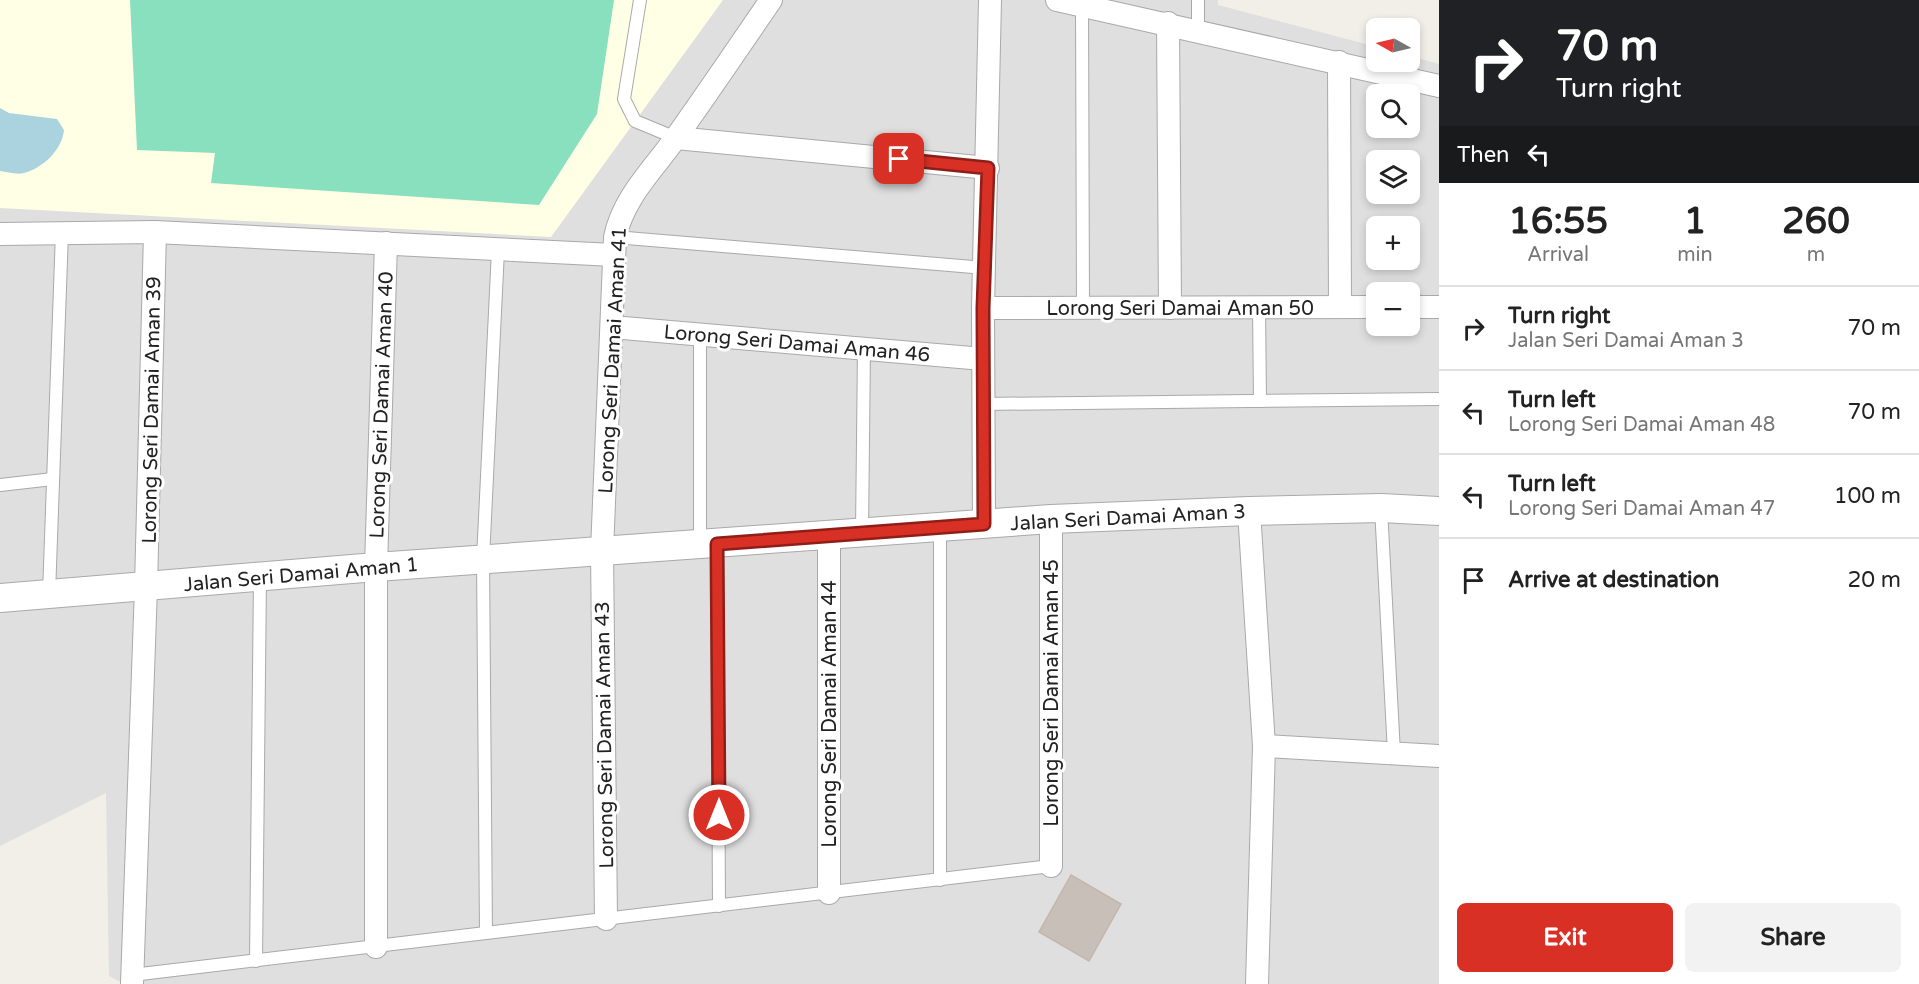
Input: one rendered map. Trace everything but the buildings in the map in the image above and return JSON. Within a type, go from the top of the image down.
[{"type":"street","name":"Lorong Seri Damai Aman 41","points":[[602,551],[615,246],[620,217],[628,201],[676,138],[771,0]]},
{"type":"street","points":[[984,524],[983,308],[988,168],[990,0]]},
{"type":"street","points":[[1058,0],[1439,86]]},
{"type":"street","points":[[1168,23],[1170,308]]},
{"type":"street","points":[[1339,62],[1340,307]]},
{"type":"street","points":[[676,138],[988,168]]},
{"type":"street","points":[[2,240],[62,232],[155,232],[498,250],[615,246]]},
{"type":"street","name":"Lorong Seri Damai Aman 39","points":[[132,980],[146,587],[155,232]]},
{"type":"street","name":"Lorong Seri Damai Aman 40","points":[[376,946],[376,567],[386,243]]},
{"type":"street","points":[[1420,307],[1439,306]]},
{"type":"street","name":"Lorong Seri Damai Aman 50","points":[[983,308],[1366,307]]},
{"type":"street","name":"Lorong Seri Damai Aman 46","points":[[612,327],[983,359]]},
{"type":"street","name":"Jalan Seri Damai Aman 3","points":[[602,551],[1051,519],[1382,508],[1439,511]]},
{"type":"street","points":[[1250,511],[1264,746],[1257,984]]},
{"type":"street","name":"Lorong Seri Damai Aman 45","points":[[1051,519],[1051,866]]},
{"type":"street","name":"Lorong Seri Damai Aman 44","points":[[829,536],[829,893]]},
{"type":"street","name":"Jalan Seri Damai Aman 1","points":[[0,598],[602,551]]},
{"type":"street","name":"Lorong Seri Damai Aman 43","points":[[602,551],[606,919]]},
{"type":"street","points":[[1264,746],[1439,756]]},
{"type":"lane","points":[[640,0],[624,99],[635,121],[676,138]]},
{"type":"lane","points":[[1198,0],[1198,30]]},
{"type":"lane","points":[[1082,5],[1083,308]]},
{"type":"lane","points":[[49,595],[62,232]]},
{"type":"lane","points":[[615,246],[985,268]]},
{"type":"lane","points":[[486,933],[483,559],[498,250]]},
{"type":"lane","points":[[1259,307],[1260,401]]},
{"type":"lane","points":[[700,334],[709,545],[719,906]]},
{"type":"lane","points":[[862,533],[864,348]]},
{"type":"lane","points":[[983,404],[1439,399]]},
{"type":"lane","points":[[0,484],[53,479]]},
{"type":"lane","points":[[1382,508],[1394,753]]},
{"type":"lane","points":[[940,527],[940,880]]},
{"type":"lane","points":[[256,961],[260,577]]},
{"type":"lane","points":[[132,980],[376,946],[1051,866]]},
{"type":"shaded area","points":[[0,0],[1218,0],[1218,5],[1366,44],[1366,72],[1420,72],[1420,59],[1439,64],[1439,984],[124,984],[109,976],[106,793],[0,846]]},
{"type":"shaded area","points":[[0,0],[723,0],[551,237],[0,208]]},
{"type":"green space","points":[[130,0],[614,0],[597,114],[539,205],[211,183],[215,153],[137,150]]},
{"type":"water","points":[[0,108],[9,113],[57,119],[64,130],[60,144],[55,151],[31,171],[15,174],[0,171]]},
{"type":"route","points":[[719,815],[717,544],[984,524],[983,308],[988,168],[899,159]]}]
